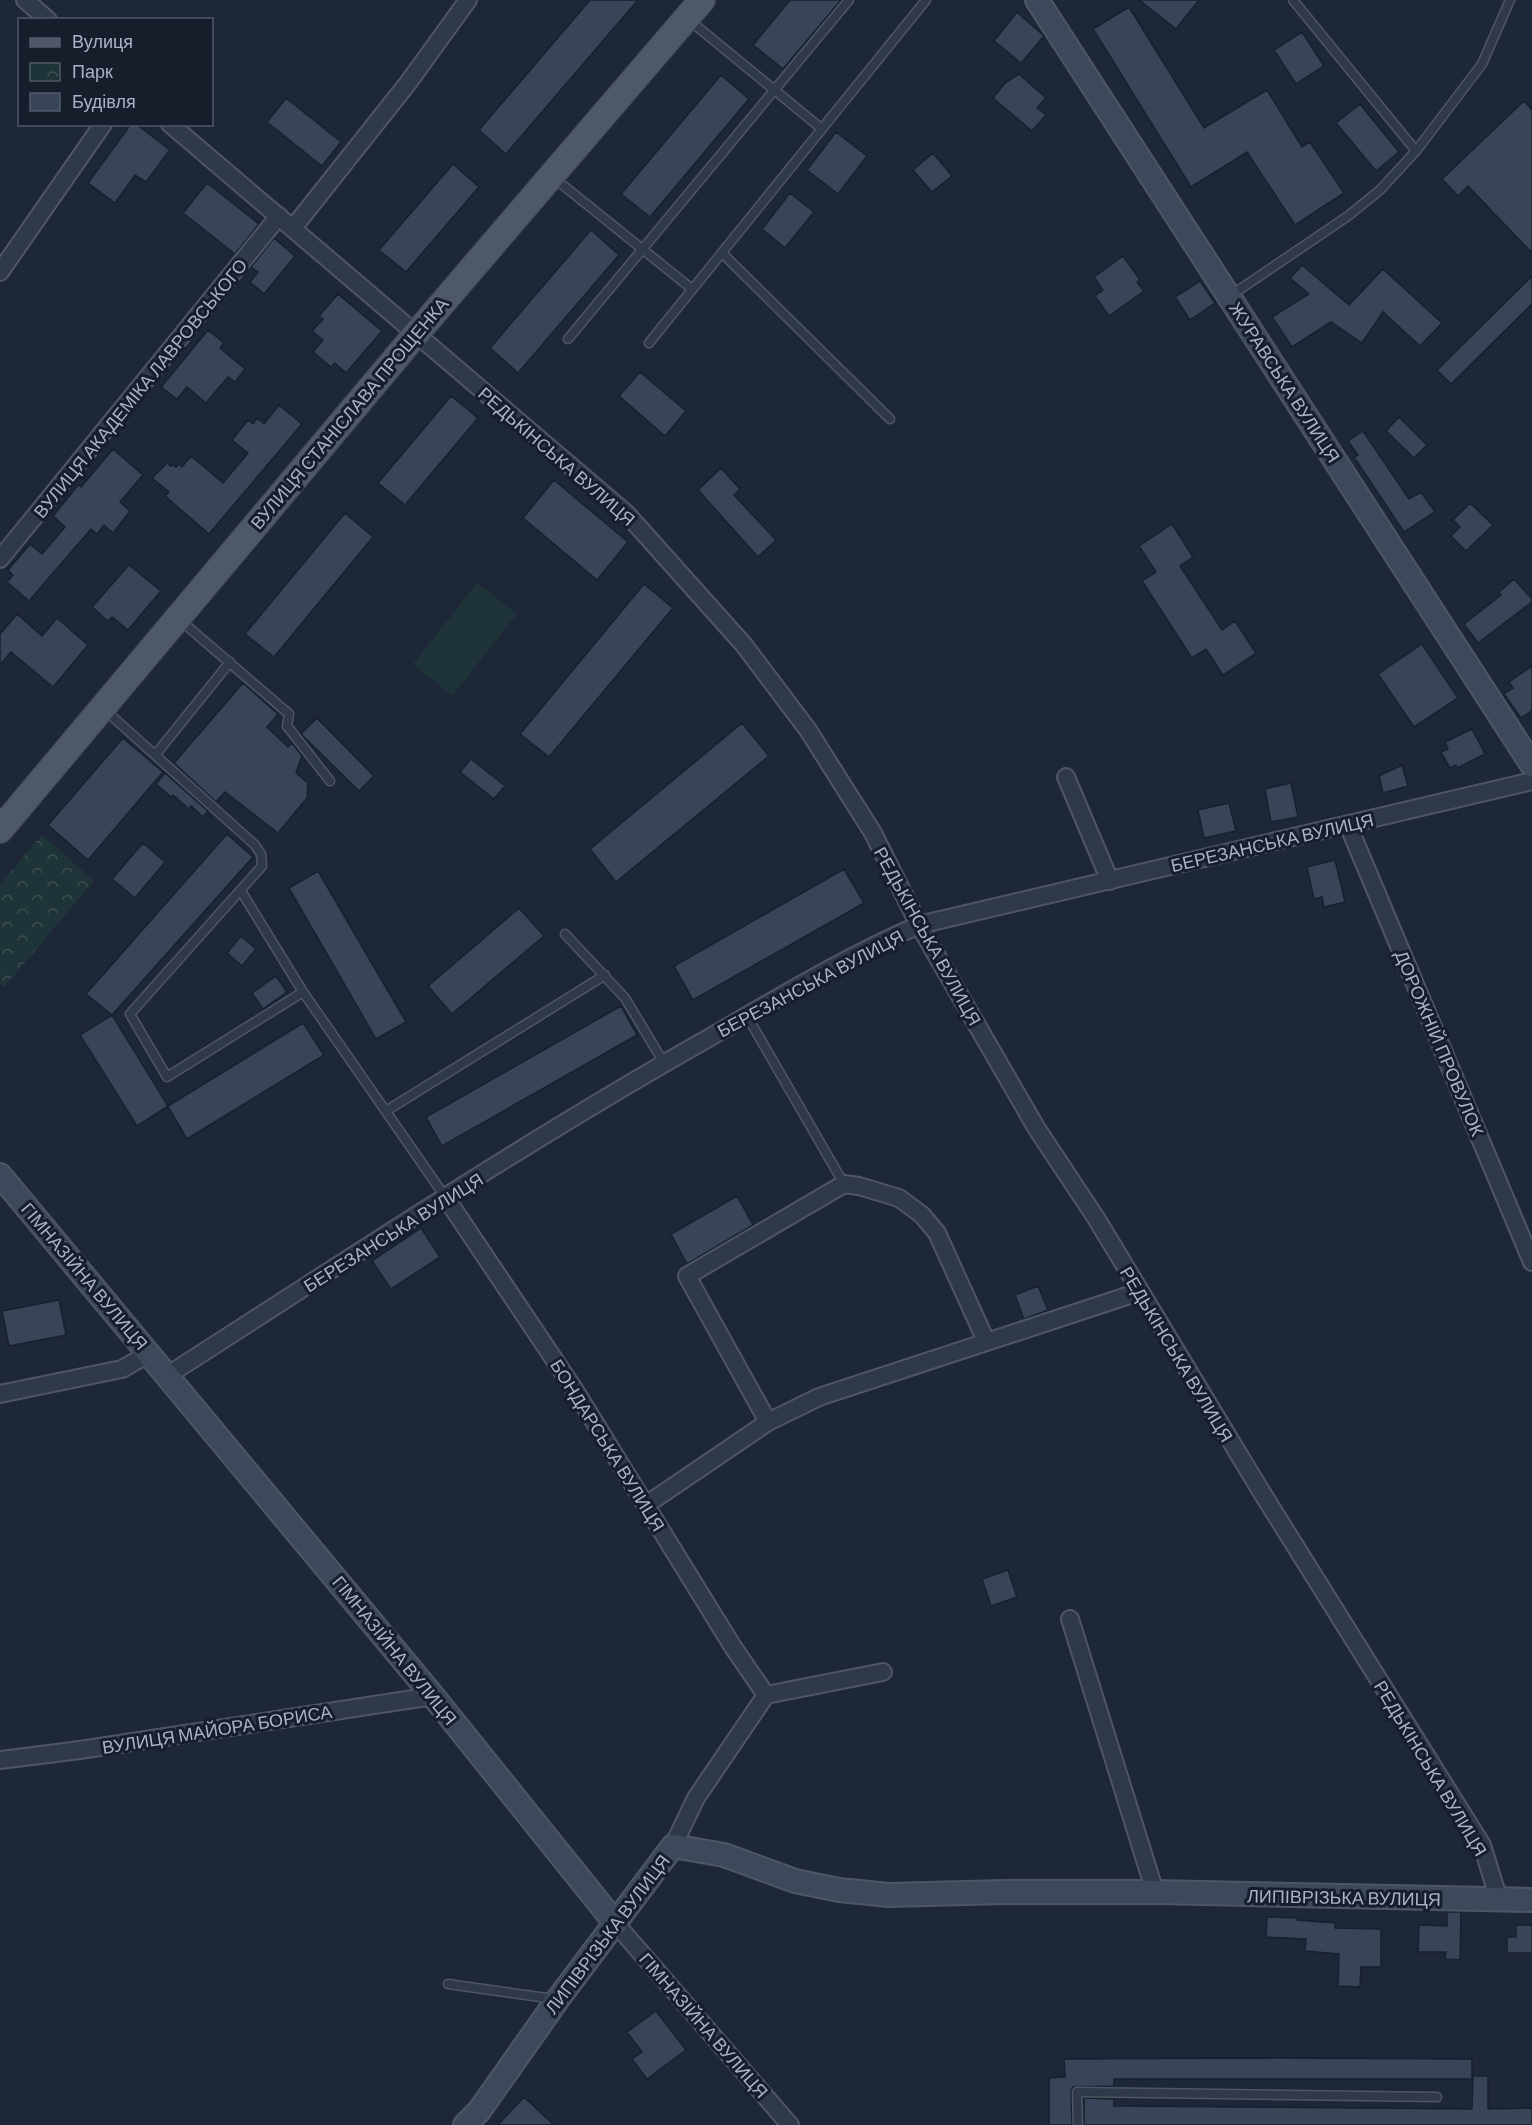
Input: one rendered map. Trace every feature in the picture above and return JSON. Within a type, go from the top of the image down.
[{"type":"main road","name":"ВУЛИЦЯ СТАНІСЛАВА ПРОЩЕНКА","points":[[0,830],[416,333],[694,9]]},
{"type":"street","points":[[25,0],[46,18]]},
{"type":"street","points":[[293,228],[408,83],[468,0]]},
{"type":"street","name":"ЖУРАВСЬКА ВУЛИЦЯ","points":[[1037,0],[1532,765]]},
{"type":"street","points":[[0,272],[102,126]]},
{"type":"street","name":"РЕДЬКІНСЬКА ВУЛИЦЯ","points":[[172,126],[626,513],[744,645],[808,730],[873,833],[919,925],[1037,1130],[1096,1218],[1263,1496],[1482,1845],[1499,1900]]},
{"type":"street","name":"ВУЛИЦЯ АКАДЕМІКА ЛАВРОВСЬКОГО","points":[[0,560],[279,216]]},
{"type":"street","points":[[1066,777],[1110,881]]},
{"type":"street","name":"БЕРЕЗАНСЬКА ВУЛИЦЯ","points":[[168,1375],[446,1198],[664,1063],[878,942],[919,925],[1532,781]]},
{"type":"street","name":"ДОРОЖНІЙ ПРОВУЛОК","points":[[1348,825],[1532,1262]]},
{"type":"street","name":"ГІМНАЗІЙНА ВУЛИЦЯ","points":[[0,1175],[433,1696],[616,1923],[790,2125]]},
{"type":"street","points":[[768,1422],[687,1276],[844,1184],[899,1198],[922,1215],[937,1233],[986,1341]]},
{"type":"street","name":"БОНДАРСЬКА ВУЛИЦЯ","points":[[446,1198],[574,1389],[733,1647],[766,1695]]},
{"type":"street","points":[[646,1505],[768,1422],[819,1397],[1139,1292]]},
{"type":"street","points":[[0,1394],[122,1369],[150,1353]]},
{"type":"street","points":[[1070,1619],[1155,1892]]},
{"type":"street","points":[[673,1846],[696,1798],[766,1695],[883,1672]]},
{"type":"street","name":"ВУЛИЦЯ МАЙОРА БОРИСА","points":[[0,1760],[80,1750],[433,1696]]},
{"type":"street","name":"ЛИПІВРІЗЬКА ВУЛИЦЯ","points":[[465,2125],[479,2111],[558,1999],[673,1846],[724,1855],[795,1881],[839,1890],[889,1895],[1155,1892],[1532,1900]]},
{"type":"lane","points":[[568,339],[849,0]]},
{"type":"lane","points":[[649,343],[926,0]]},
{"type":"lane","points":[[1293,0],[1416,151]]},
{"type":"lane","points":[[1230,296],[1348,216],[1380,190],[1416,151],[1482,64],[1510,0]]},
{"type":"lane","points":[[694,9],[774,90],[822,129]]},
{"type":"lane","points":[[551,176],[692,289]]},
{"type":"lane","points":[[722,253],[890,418]]},
{"type":"lane","points":[[178,618],[290,714],[287,726],[330,781]]},
{"type":"lane","points":[[156,754],[230,662]]},
{"type":"lane","points":[[103,708],[255,844],[261,854],[261,866],[241,891],[130,1014],[167,1077],[303,992]]},
{"type":"lane","points":[[241,891],[303,992],[446,1198]]},
{"type":"lane","points":[[565,934],[625,998],[664,1063]]},
{"type":"lane","points":[[386,1111],[605,975]]},
{"type":"lane","points":[[747,1016],[844,1184]]},
{"type":"lane","points":[[448,1984],[558,1999]]},
{"type":"lane","points":[[1078,2125],[1077,2092],[1437,2097]]},
{"type":"green space","points":[[477,583],[517,614],[452,696],[413,664]]},
{"type":"green space","points":[[42,835],[94,881],[4,987],[0,984],[0,884]]},
{"type":"building","points":[[590,0],[638,0],[506,154],[479,130]]},
{"type":"building","points":[[790,0],[841,0],[783,69],[753,45]]},
{"type":"building","points":[[1139,0],[1199,0],[1176,29]]},
{"type":"building","points":[[1129,7],[1204,128],[1267,90],[1302,147],[1310,142],[1344,193],[1295,225],[1247,152],[1191,187],[1093,29]]},
{"type":"building","points":[[1017,12],[1044,36],[1021,63],[994,41]]},
{"type":"building","points":[[1302,32],[1324,66],[1296,84],[1274,50]]},
{"type":"building","points":[[1019,74],[1046,98],[1037,108],[1046,115],[1032,131],[993,98],[1005,83]]},
{"type":"building","points":[[721,75],[749,99],[650,217],[621,194]]},
{"type":"building","points":[[286,98],[341,142],[322,166],[267,122]]},
{"type":"building","points":[[1524,101],[1532,110],[1532,253],[1468,186],[1458,196],[1442,179]]},
{"type":"building","points":[[1360,104],[1399,152],[1376,171],[1336,123]]},
{"type":"building","points":[[130,126],[139,126],[170,150],[146,182],[135,175],[115,203],[88,183]]},
{"type":"building","points":[[836,132],[867,156],[838,194],[807,170]]},
{"type":"building","points":[[933,153],[952,176],[932,192],[913,170]]},
{"type":"building","points":[[453,164],[479,187],[406,272],[379,250]]},
{"type":"building","points":[[207,183],[259,224],[235,254],[183,213]]},
{"type":"building","points":[[790,193],[814,212],[785,248],[762,229]]},
{"type":"building","points":[[591,230],[619,255],[518,373],[490,348]]},
{"type":"building","points":[[274,238],[295,256],[264,294],[250,282],[258,272],[251,267]]},
{"type":"building","points":[[1123,256],[1140,280],[1137,282],[1144,291],[1109,316],[1095,296],[1103,290],[1094,277]]},
{"type":"building","points":[[1302,265],[1349,305],[1383,269],[1442,323],[1420,346],[1383,312],[1362,343],[1331,322],[1292,347],[1272,317],[1309,294],[1290,278]]},
{"type":"building","points":[[1532,276],[1532,304],[1451,384],[1437,370]]},
{"type":"building","points":[[1200,281],[1215,303],[1190,320],[1175,297]]},
{"type":"building","points":[[338,294],[382,331],[346,373],[335,363],[331,367],[313,352],[323,340],[312,331],[323,319],[319,316]]},
{"type":"building","points":[[208,330],[224,343],[220,348],[245,369],[235,382],[228,377],[206,403],[187,387],[177,399],[161,387]]},
{"type":"building","points":[[640,372],[686,411],[665,436],[619,396]]},
{"type":"building","points":[[451,396],[478,418],[405,505],[378,483]]},
{"type":"building","points":[[279,405],[302,424],[209,534],[165,496],[169,492],[152,478],[167,463],[176,467],[179,464],[182,467],[191,456],[223,483],[248,453],[232,440],[248,420],[253,424],[257,418],[264,424]]},
{"type":"building","points":[[1399,417],[1427,445],[1414,458],[1386,431]]},
{"type":"building","points":[[1363,431],[1409,499],[1421,492],[1435,512],[1404,532],[1354,457],[1358,455],[1348,441]]},
{"type":"building","points":[[113,449],[143,475],[120,502],[130,511],[113,533],[104,525],[97,534],[91,529],[29,601],[7,582],[13,575],[8,570],[30,544],[42,554],[65,527],[53,516],[79,484],[81,487]]},
{"type":"building","points":[[721,468],[740,489],[734,495],[776,540],[758,557],[698,490]]},
{"type":"building","points":[[554,480],[628,542],[597,580],[523,518]]},
{"type":"building","points":[[1470,503],[1493,525],[1466,551],[1451,536],[1460,527],[1453,520]]},
{"type":"building","points":[[345,513],[373,537],[274,657],[245,634]]},
{"type":"building","points":[[1172,524],[1193,557],[1180,566],[1222,630],[1235,621],[1256,653],[1223,675],[1206,649],[1192,658],[1142,581],[1156,572],[1139,546]]},
{"type":"building","points":[[129,565],[161,591],[128,630],[112,617],[108,621],[92,607]]},
{"type":"building","points":[[1514,579],[1532,599],[1532,602],[1478,643],[1464,624],[1501,595],[1499,592]]},
{"type":"building","points":[[644,584],[673,608],[549,757],[520,734]]},
{"type":"building","points":[[17,614],[42,636],[57,618],[88,645],[53,687],[11,652],[0,665],[0,634]]},
{"type":"building","points":[[1422,644],[1458,698],[1414,727],[1378,674]]},
{"type":"building","points":[[1532,666],[1532,711],[1521,718],[1504,694],[1513,688],[1509,682]]},
{"type":"building","points":[[243,683],[278,714],[267,727],[288,747],[292,743],[302,756],[296,773],[308,783],[307,798],[278,833],[225,792],[216,802],[174,763]]},
{"type":"building","points":[[317,718],[374,776],[359,791],[301,734]]},
{"type":"building","points":[[742,723],[769,756],[616,882],[590,849]]},
{"type":"building","points":[[1472,729],[1485,754],[1457,768],[1456,765],[1450,768],[1441,752],[1448,749],[1445,742]]},
{"type":"building","points":[[123,738],[163,772],[88,860],[48,825]]},
{"type":"building","points":[[471,759],[505,786],[494,799],[460,772]]},
{"type":"building","points":[[1402,765],[1408,786],[1383,793],[1379,776]]},
{"type":"building","points":[[165,773],[208,811],[203,817],[191,806],[189,809],[156,784]]},
{"type":"building","points":[[1291,783],[1298,817],[1271,822],[1265,789]]},
{"type":"building","points":[[1229,803],[1236,831],[1204,838],[1198,810]]},
{"type":"building","points":[[227,834],[253,857],[112,1015],[86,994]]},
{"type":"building","points":[[143,843],[165,862],[135,898],[112,879]]},
{"type":"building","points":[[1335,860],[1345,902],[1324,907],[1322,897],[1314,899],[1307,867]]},
{"type":"building","points":[[844,869],[864,903],[693,1000],[674,966]]},
{"type":"building","points":[[318,871],[406,1022],[376,1039],[289,888]]},
{"type":"building","points":[[519,908],[544,936],[452,1014],[428,986]]},
{"type":"building","points":[[241,936],[256,949],[242,966],[227,953]]},
{"type":"building","points":[[276,976],[287,992],[263,1009],[252,993]]},
{"type":"building","points":[[621,1006],[637,1035],[442,1146],[426,1117]]},
{"type":"building","points":[[112,1015],[168,1106],[137,1126],[80,1035]]},
{"type":"building","points":[[303,1023],[324,1055],[187,1139],[168,1106]]},
{"type":"building","points":[[737,1196],[753,1225],[687,1264],[671,1234]]},
{"type":"building","points":[[421,1228],[440,1257],[391,1289],[372,1261]]},
{"type":"building","points":[[1038,1286],[1048,1310],[1024,1319],[1015,1295]]},
{"type":"building","points":[[59,1300],[66,1335],[9,1346],[2,1311]]},
{"type":"building","points":[[1008,1570],[1017,1597],[991,1606],[982,1579]]},
{"type":"building","points":[[1447,1912],[1461,1912],[1460,1960],[1445,1959],[1446,1952],[1418,1952],[1419,1925],[1447,1926]]},
{"type":"building","points":[[1267,1917],[1335,1923],[1335,1928],[1381,1929],[1381,1967],[1361,1967],[1360,1987],[1338,1986],[1339,1954],[1305,1951],[1306,1939],[1266,1937]]},
{"type":"building","points":[[1516,1925],[1532,1925],[1532,1953],[1507,1953],[1507,1937],[1516,1937]]},
{"type":"building","points":[[656,2011],[686,2050],[647,2079],[632,2059],[642,2052],[627,2032]]},
{"type":"building","points":[[1064,2059],[1472,2059],[1472,2079],[1114,2079],[1114,2086],[1073,2087],[1071,2092],[1072,2125],[1049,2125],[1049,2078],[1065,2077]]},
{"type":"building","points":[[1473,2076],[1488,2076],[1488,2109],[1532,2108],[1532,2125],[1084,2125],[1084,2098],[1114,2099],[1114,2106],[1472,2109]]},
{"type":"building","points":[[524,2097],[554,2125],[498,2125]]}]
